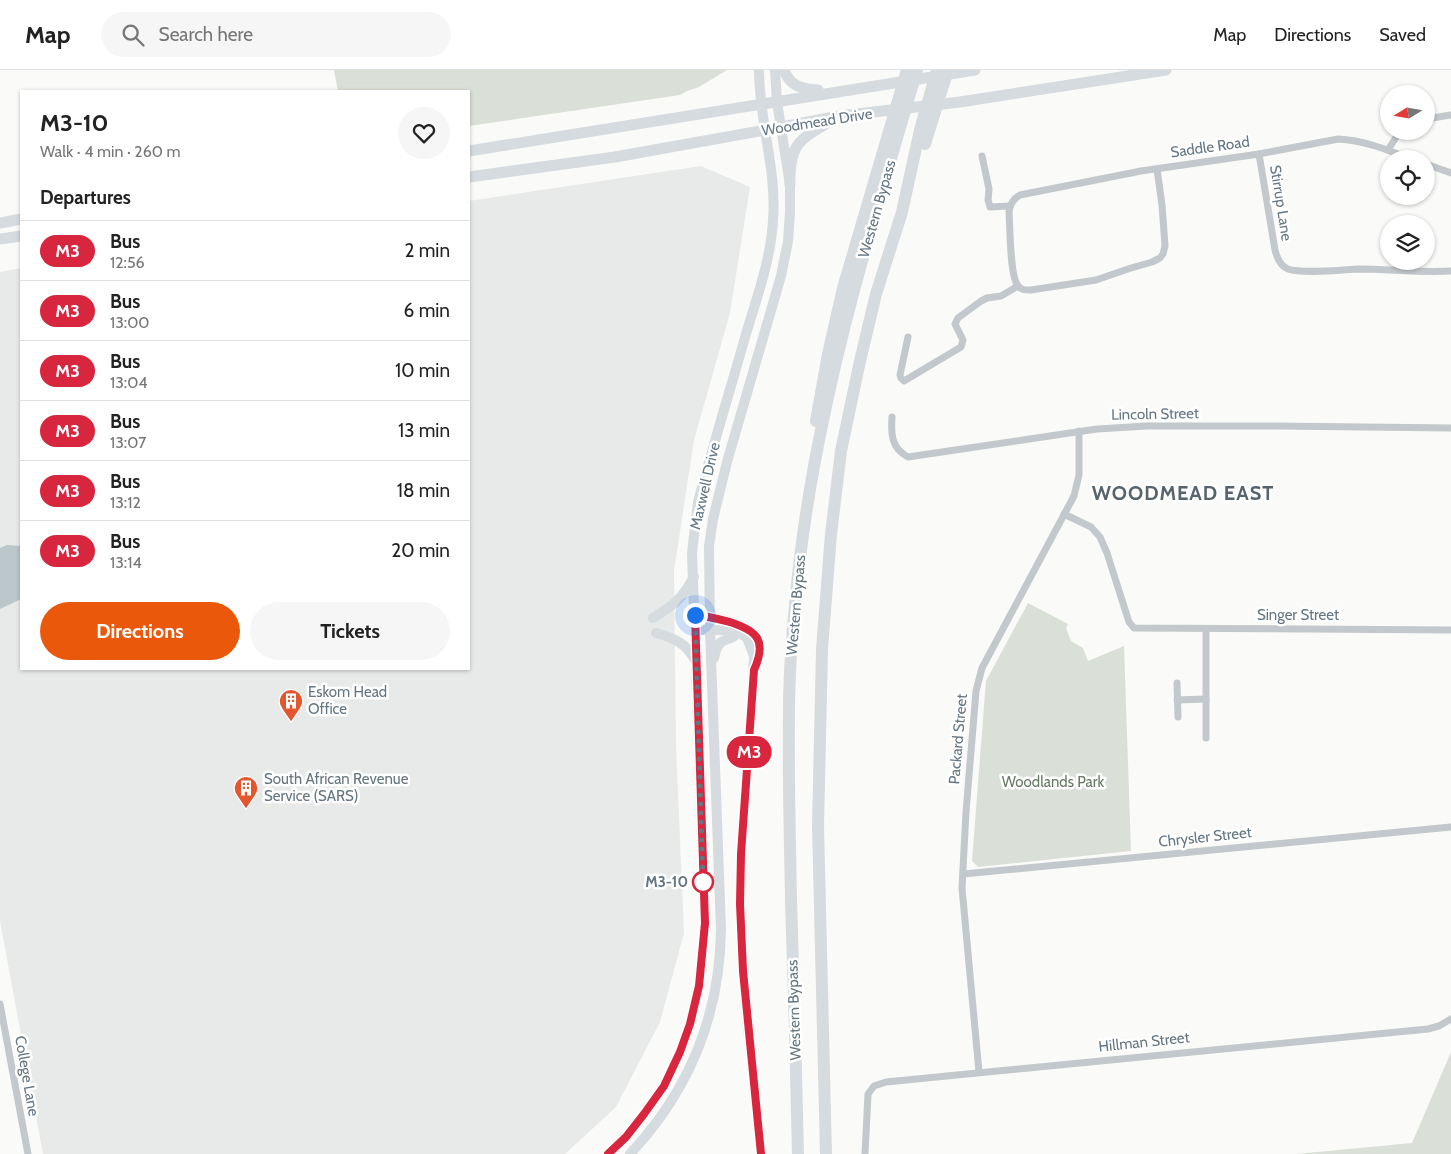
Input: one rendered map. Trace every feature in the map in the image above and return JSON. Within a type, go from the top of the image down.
[{"type":"highway","points":[[895,128],[907,70]]},
{"type":"highway","name":"Western Bypass","points":[[798,1154],[789,827],[788,710],[796,598],[808,498],[838,356],[895,128],[917,70]]},
{"type":"highway","name":"Western Bypass","points":[[826,1154],[818,826],[822,649],[829,553],[841,451],[860,361],[876,294],[925,132],[937,70]]},
{"type":"highway","points":[[925,132],[948,70]]},
{"type":"main road","name":"Maxwell Drive","points":[[608,1154],[626,1137],[664,1086],[680,1052],[690,1024],[699,986],[705,923],[693,539],[698,502],[764,274],[772,234],[774,209],[773,180],[764,130],[759,70]]},
{"type":"main road","name":"Maxwell Drive","points":[[630,1154],[653,1129],[676,1095],[698,1050],[714,997],[721,948],[708,553],[712,524],[727,462],[783,267],[790,222],[790,185],[777,102],[776,70]]},
{"type":"main road","points":[[784,70],[789,80],[798,87],[808,90],[838,91]]},
{"type":"main road","name":"Woodmead Drive","points":[[470,151],[975,70]]},
{"type":"main road","name":"Woodmead Drive","points":[[470,177],[615,157],[839,116],[960,102],[1166,70]]},
{"type":"main road","points":[[790,185],[789,166],[795,149],[809,134],[839,116]]},
{"type":"main road","points":[[0,223],[20,219]]},
{"type":"main road","points":[[0,239],[20,236]]},
{"type":"main road","points":[[653,618],[681,598],[694,578]]},
{"type":"main road","points":[[695,615],[740,625],[750,630],[755,635],[759,644],[760,654],[754,670]]},
{"type":"main road","points":[[695,630],[733,630],[739,632],[747,638],[754,656],[739,896],[744,982],[761,1154]]},
{"type":"main road","points":[[712,665],[718,645],[739,632]]},
{"type":"main road","points":[[656,633],[679,641],[691,653],[697,664]]},
{"type":"main road","points":[[702,845],[718,845]]},
{"type":"street","points":[[1435,118],[1451,115]]},
{"type":"street","name":"Saddle Road","points":[[1011,204],[1017,197],[1023,195],[1131,173],[1259,154],[1338,139],[1388,150]]},
{"type":"street","points":[[1388,150],[1394,140]]},
{"type":"street","name":"Stirrup Lane","points":[[1259,154],[1275,250],[1279,261],[1285,267],[1309,271],[1451,271]]},
{"type":"street","points":[[982,156],[989,188],[988,200],[990,207],[1011,204],[1009,212],[1013,274],[1018,286],[1028,290],[1096,280],[1160,258],[1165,246],[1157,169]]},
{"type":"street","points":[[1435,167],[1451,173]]},
{"type":"street","points":[[908,337],[900,375],[904,381],[961,347],[963,340],[955,324],[958,318],[981,301],[1000,296],[1018,286]]},
{"type":"street","name":"Lincoln Street","points":[[892,417],[892,441],[908,457],[1097,429],[1157,426],[1451,428]]},
{"type":"street","name":"Packard Street","points":[[979,1072],[962,888],[976,690],[982,668],[1072,502],[1079,475],[1079,431]]},
{"type":"street","name":"Singer Street","points":[[1064,514],[1097,532],[1103,543],[1129,622],[1134,628],[1451,630]]},
{"type":"street","points":[[1206,629],[1206,738]]},
{"type":"street","points":[[1176,683],[1178,717]]},
{"type":"street","points":[[1177,700],[1206,699]]},
{"type":"street","name":"Chrysler Street","points":[[963,874],[1451,827]]},
{"type":"street","name":"College Lane","points":[[0,1004],[28,1154]]},
{"type":"street","name":"Hillman Street","points":[[865,1154],[868,1094],[874,1086],[886,1082],[1428,1029],[1439,1026],[1451,1019]]},
{"type":"shaded area","points":[[701,166],[750,187],[730,313],[694,440],[674,571],[676,746],[684,933],[660,1022],[616,1107],[565,1154],[43,1154],[0,921],[0,272],[20,268],[20,670],[470,670],[470,201]]},
{"type":"shaded area","points":[[7,545],[20,546],[20,599],[0,609],[0,548]]},
{"type":"green space","points":[[334,70],[727,70],[699,87],[680,95],[470,126],[470,90],[338,90]]},
{"type":"green space","name":"Woodlands Park","points":[[1028,603],[1068,624],[1066,628],[1071,641],[1083,648],[1088,661],[1124,646],[1131,851],[978,867],[972,861],[986,681]]},
{"type":"green space","points":[[1451,1052],[1451,1154],[1296,1154],[1412,1143]]},
{"type":"bus line","name":"M3","points":[[608,1154],[626,1137],[664,1086],[680,1052],[690,1024],[699,986],[705,923],[695,615],[737,624],[748,629],[757,638],[760,649],[754,670],[739,890],[743,971],[761,1154]]},
{"type":"place","name":"Eskom Head Office","points":[[291,722]]},
{"type":"place","name":"South African Revenue Service (SARS)","points":[[246,809]]},
{"type":"place","name":"M3-10","points":[[703,882]]},
{"type":"district","name":"WOODMEAD EAST","points":[[1183,493]]},
{"type":"route","points":[[695,615],[703,882]]}]
